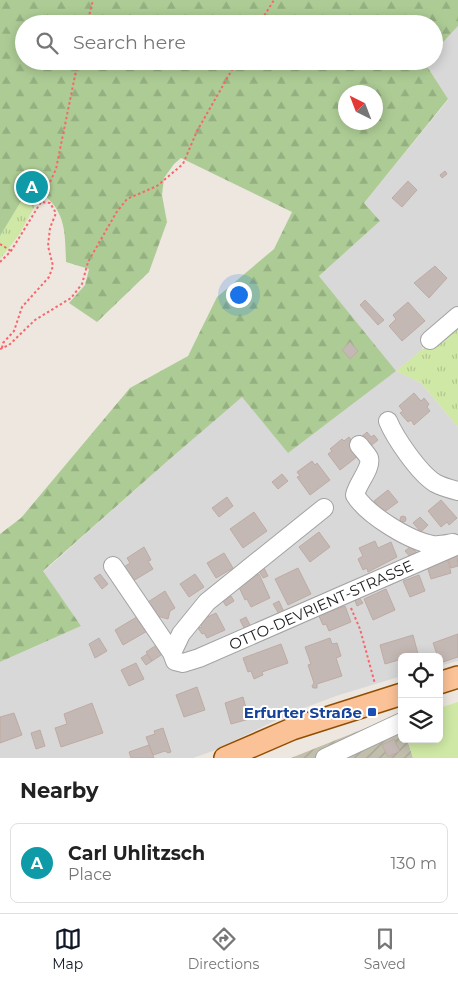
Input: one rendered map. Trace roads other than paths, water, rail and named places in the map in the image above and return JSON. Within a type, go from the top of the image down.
[{"type":"main road","points":[[443,682],[458,677]]},
{"type":"main road","points":[[225,758],[292,729],[398,695]]},
{"type":"street","points":[[430,340],[458,316]]},
{"type":"street","points":[[388,421],[394,436],[429,478],[444,487],[458,491]]},
{"type":"street","points":[[359,445],[369,457],[369,464],[357,487],[355,495],[359,502],[371,513],[407,536],[434,545],[458,544]]},
{"type":"street","points":[[178,658],[181,634],[207,602],[324,508]]},
{"type":"street","name":"OTTO-DEVRIENT-STRASSE","points":[[178,658],[199,658],[458,544]]},
{"type":"street","points":[[113,566],[178,658]]},
{"type":"street","points":[[325,758],[398,724]]},
{"type":"place","name":"Carl Uhlitzsch","points":[[32,187]]},
{"type":"place","name":"Erfurter Straẞe","points":[[372,712]]}]
